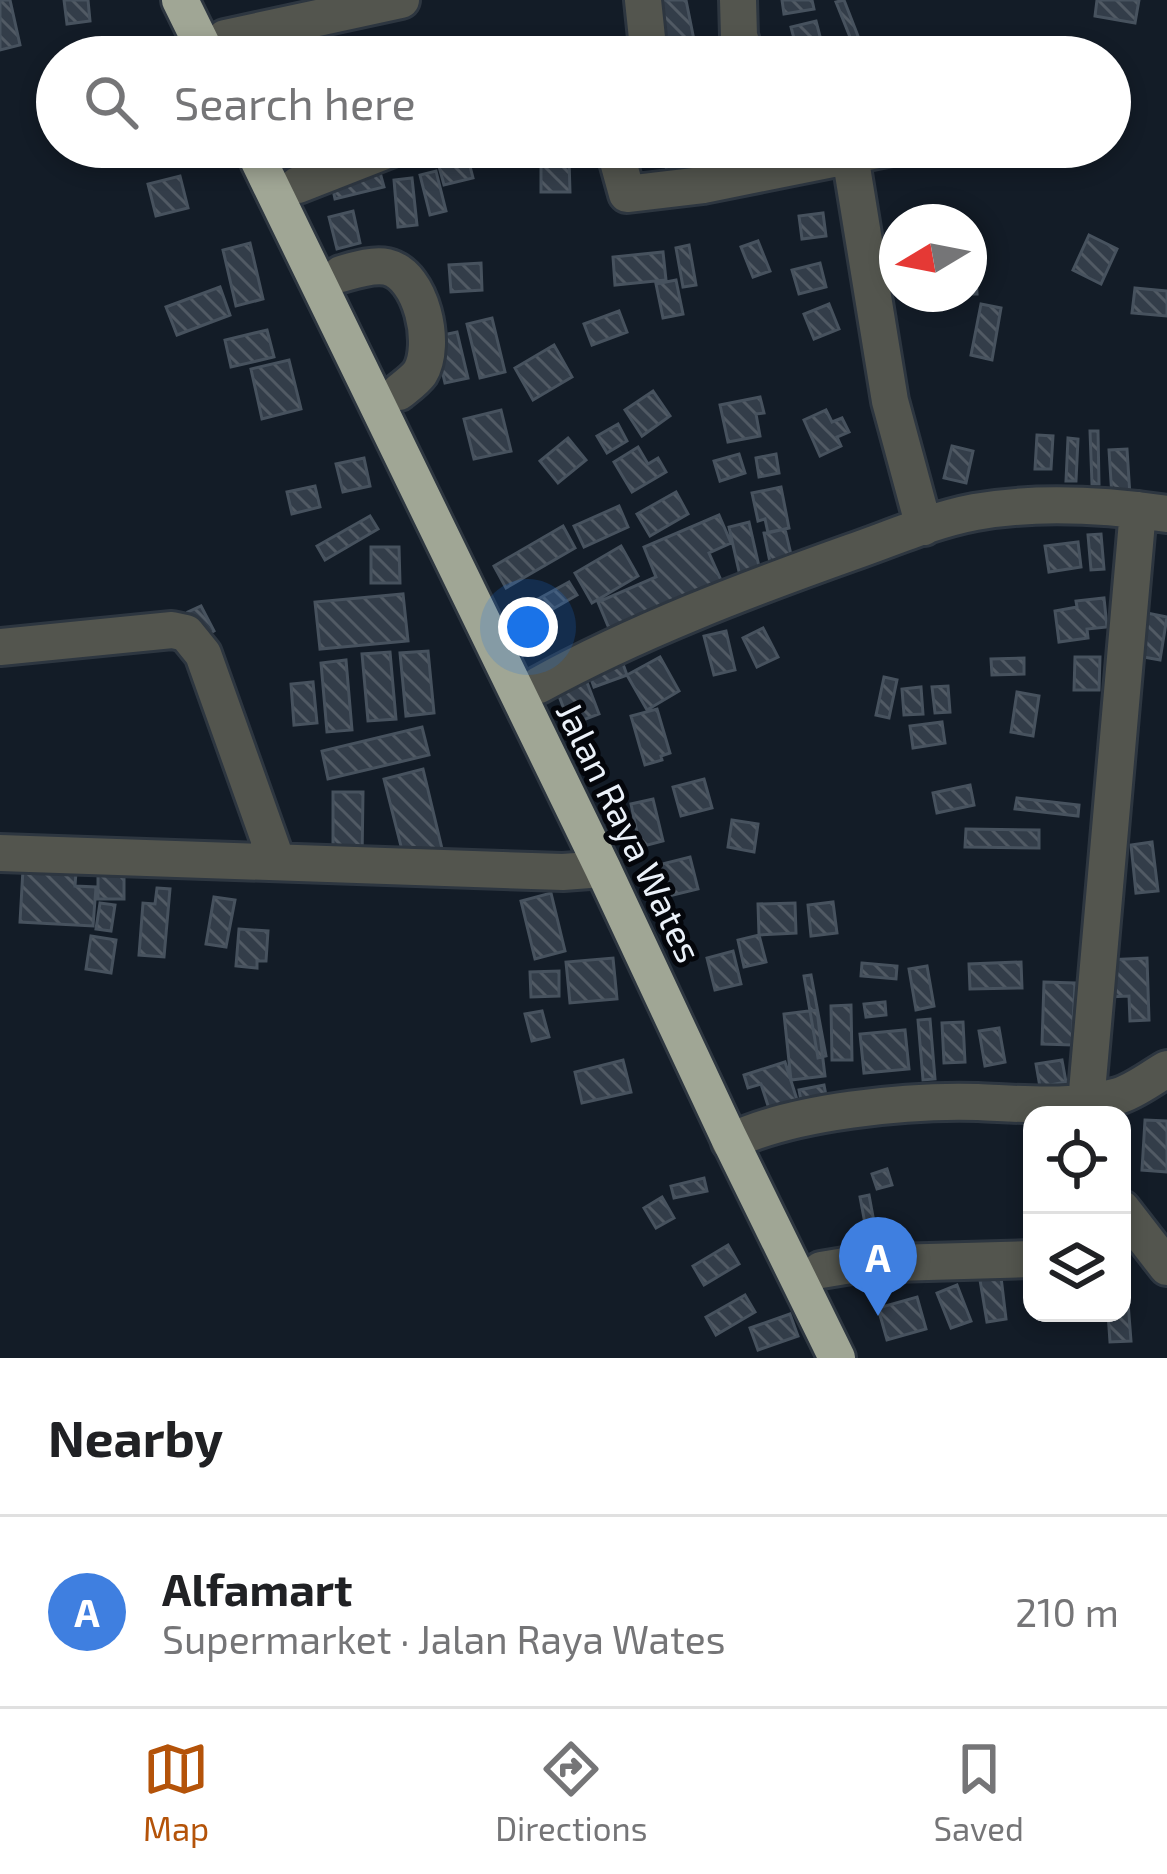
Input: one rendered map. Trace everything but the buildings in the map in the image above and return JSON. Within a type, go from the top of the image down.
[{"type":"highway","points":[[180,0],[210,36]]},
{"type":"highway","points":[[207,0],[218,36]]},
{"type":"highway","name":"Jalan Raya Wates","points":[[262,168],[603,868],[741,1136],[821,1270],[861,1358]]},
{"type":"highway","name":"Jalan Raya Wates","points":[[290,168],[539,685],[837,1358]]},
{"type":"street","points":[[274,36],[400,0]]},
{"type":"street","points":[[643,0],[647,36]]},
{"type":"street","points":[[738,0],[739,36]]},
{"type":"street","points":[[298,185],[341,168]]},
{"type":"street","points":[[620,168],[627,194],[703,185],[749,168]]},
{"type":"street","points":[[852,168],[890,401],[924,527]]},
{"type":"street","points":[[341,274],[384,266],[400,272],[414,289],[426,320],[427,353],[419,374],[399,392]]},
{"type":"street","points":[[539,685],[761,584],[924,527],[972,513],[1034,505],[1157,504],[1086,1103]]},
{"type":"street","points":[[0,647],[172,630],[185,633],[203,654],[277,862]]},
{"type":"street","points":[[0,853],[562,872],[603,868]]},
{"type":"street","points":[[1068,1106],[1124,1095],[1167,1070]]},
{"type":"street","points":[[741,1136],[838,1112],[907,1105],[972,1102],[1023,1108]]},
{"type":"street","points":[[1125,1214],[1154,1259]]},
{"type":"street","points":[[821,1270],[857,1264],[1023,1259]]},
{"type":"place","name":"Alfamart","points":[[878,1316]]}]
